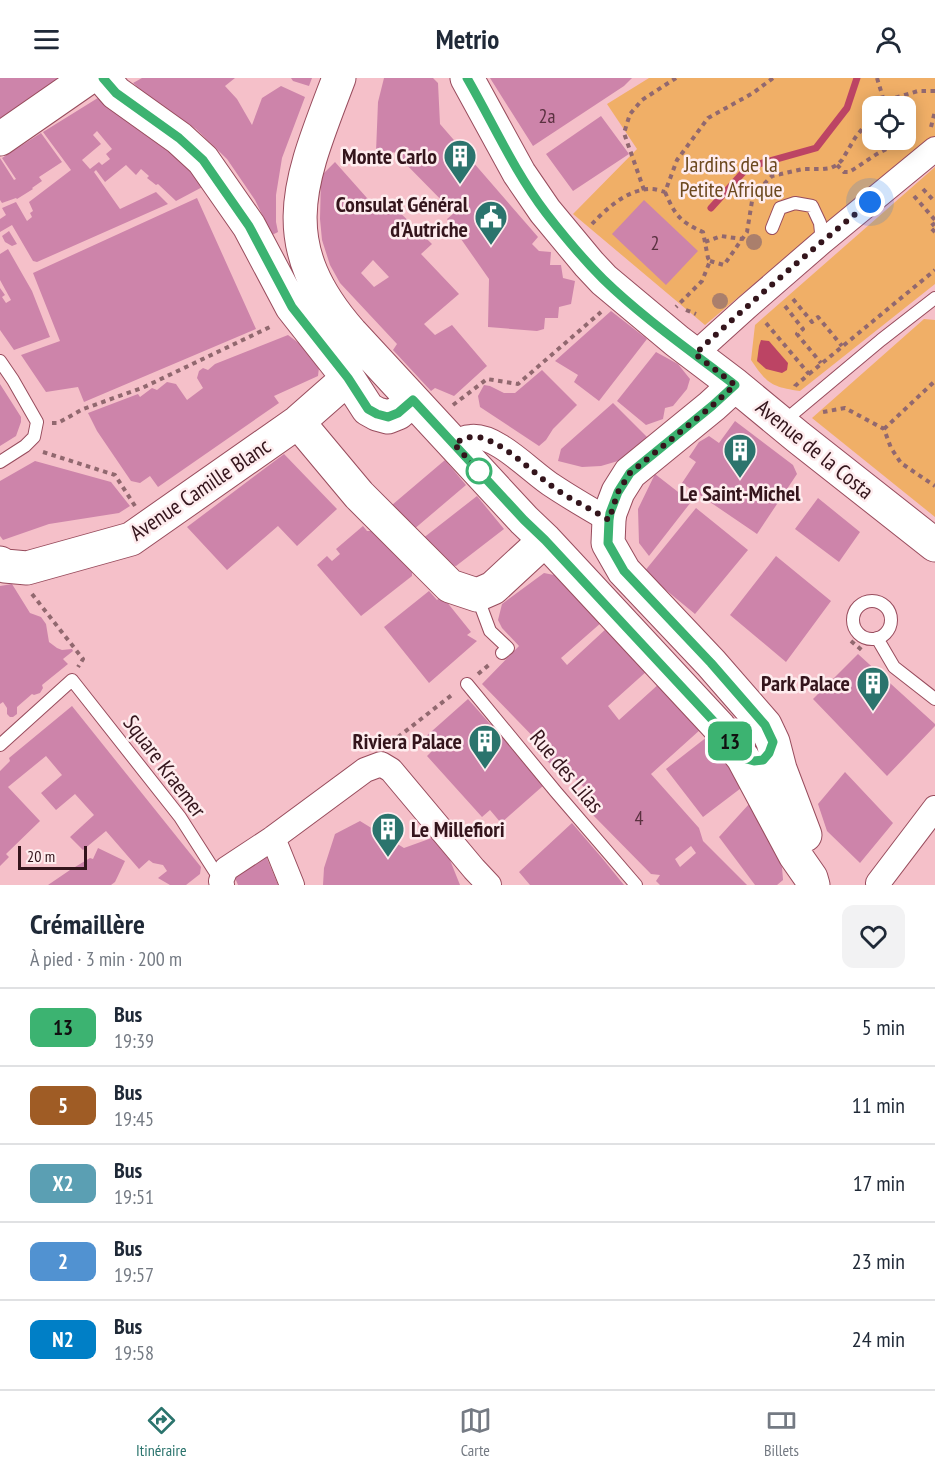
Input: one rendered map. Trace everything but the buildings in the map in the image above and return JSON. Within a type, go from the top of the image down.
[{"type":"main road","points":[[0,139],[88,78]]},
{"type":"main road","points":[[103,78],[116,93],[179,138],[203,160],[249,226],[292,307],[348,378],[368,409],[388,417],[398,413],[413,400]]},
{"type":"main road","points":[[339,78],[314,145],[301,191],[300,234],[312,276],[335,314],[524,520],[719,727],[743,758],[795,855],[812,881]]},
{"type":"main road","name":"Avenue de la Costa","points":[[467,78],[519,173],[545,212],[589,264],[621,295],[735,385],[787,408],[798,437],[935,545]]},
{"type":"main road","name":"Avenue Camille Blanc","points":[[14,565],[131,539],[298,422],[348,378]]},
{"type":"main road","points":[[735,385],[630,473],[618,492],[609,520],[608,543],[624,571],[711,663],[769,733],[780,769],[810,847],[812,881]]},
{"type":"main road","points":[[298,422],[359,495],[450,586],[477,595],[493,588],[545,540]]},
{"type":"main road","points":[[743,758],[754,761],[763,760],[769,753],[769,733]]},
{"type":"street","points":[[695,354],[747,306],[935,149]]},
{"type":"street","points":[[454,444],[473,436],[483,438],[516,456],[550,485],[609,520]]},
{"type":"street","points":[[222,883],[226,869],[273,838],[365,770],[381,764],[391,770],[489,885]]},
{"type":"street","points":[[878,883],[935,808]]},
{"type":"street","points":[[273,838],[291,885]]},
{"type":"lane","points":[[772,228],[780,208],[795,203],[812,206],[820,223],[822,242]]},
{"type":"lane","points":[[787,408],[935,298]]},
{"type":"lane","points":[[922,308],[935,311]]},
{"type":"lane","points":[[0,361],[37,422],[34,437],[25,446],[0,462]]},
{"type":"lane","points":[[477,595],[490,631],[508,648],[502,653]]},
{"type":"lane","points":[[877,638],[894,667],[935,699]]},
{"type":"lane","points":[[0,745],[72,680]]},
{"type":"lane","name":"Square Kraemer","points":[[72,680],[180,817],[222,883]]},
{"type":"lane","name":"Rue des Lilas","points":[[467,684],[636,885]]},
{"type":"path","points":[[644,190],[624,134],[630,114],[642,100],[676,78]]},
{"type":"path","points":[[696,314],[676,307],[702,281],[710,261],[703,232],[688,226],[673,211],[665,192],[677,160],[708,118],[753,93],[773,78]]},
{"type":"path","points":[[877,78],[882,96]]},
{"type":"path","points":[[901,96],[918,91],[935,91]]},
{"type":"path","points":[[837,165],[844,172],[849,172],[883,150]]},
{"type":"path","points":[[572,244],[617,201],[644,190],[653,189],[665,192]]},
{"type":"path","points":[[923,189],[935,202]]},
{"type":"path","points":[[914,195],[935,221],[930,227],[935,232]]},
{"type":"path","points":[[705,242],[721,236],[742,239]]},
{"type":"path","points":[[787,408],[795,386],[935,270]]},
{"type":"path","points":[[446,411],[487,379],[518,384],[621,295]]},
{"type":"path","points":[[793,298],[812,322],[818,317],[842,346]]},
{"type":"path","points":[[785,306],[803,329],[797,334],[821,363]]},
{"type":"path","points":[[37,422],[58,423],[83,409],[142,388],[275,324],[292,307]]},
{"type":"path","points":[[766,323],[809,374]]},
{"type":"path","points":[[884,429],[935,381]]},
{"type":"path","points":[[819,412],[845,408],[884,429],[891,448],[901,463],[935,486]]},
{"type":"path","points":[[25,446],[115,475],[148,527]]},
{"type":"path","points":[[14,565],[27,587],[82,659],[72,680]]},
{"type":"path","points":[[381,764],[393,741],[467,684],[502,653]]},
{"type":"green space","name":"Jardins de la Petite Afrique","points":[[649,78],[935,78],[935,136],[705,325],[573,214],[637,149],[607,104]]},
{"type":"green space","points":[[935,167],[935,284],[800,391],[771,383],[751,360],[755,325]]},
{"type":"green space","points":[[924,319],[935,320],[935,517],[812,418]]},
{"type":"shaded area","points":[[761,340],[769,341],[788,363],[787,370],[782,373],[766,369],[757,361]]},
{"type":"waterway","points":[[711,208],[748,167],[816,148],[847,108],[857,78]]},
{"type":"bus line","name":"13","points":[[103,78],[116,93],[179,138],[203,160],[249,226],[292,307],[348,378],[368,409],[388,417],[403,410],[413,400],[719,727],[743,758],[754,761],[763,760],[769,753],[773,742],[765,725],[711,663],[624,571],[608,543],[610,513],[618,492],[630,473],[735,385],[621,295],[589,264],[545,212],[519,173],[467,78]]},
{"type":"place","name":"Monte Carlo","points":[[460,185]]},
{"type":"place","name":"Consulat Général d'Autriche","points":[[491,246]]},
{"type":"place","name":"Le Saint-Michel","points":[[740,479]]},
{"type":"place","name":"Park Palace","points":[[873,712]]},
{"type":"place","name":"Riviera Palace","points":[[485,770]]},
{"type":"place","name":"Le Millefiori","points":[[388,858]]},
{"type":"route","points":[[479,471],[454,444],[473,436],[494,443],[516,456],[550,485],[609,520],[618,492],[630,473],[735,385],[695,354],[747,306],[870,202]]}]
